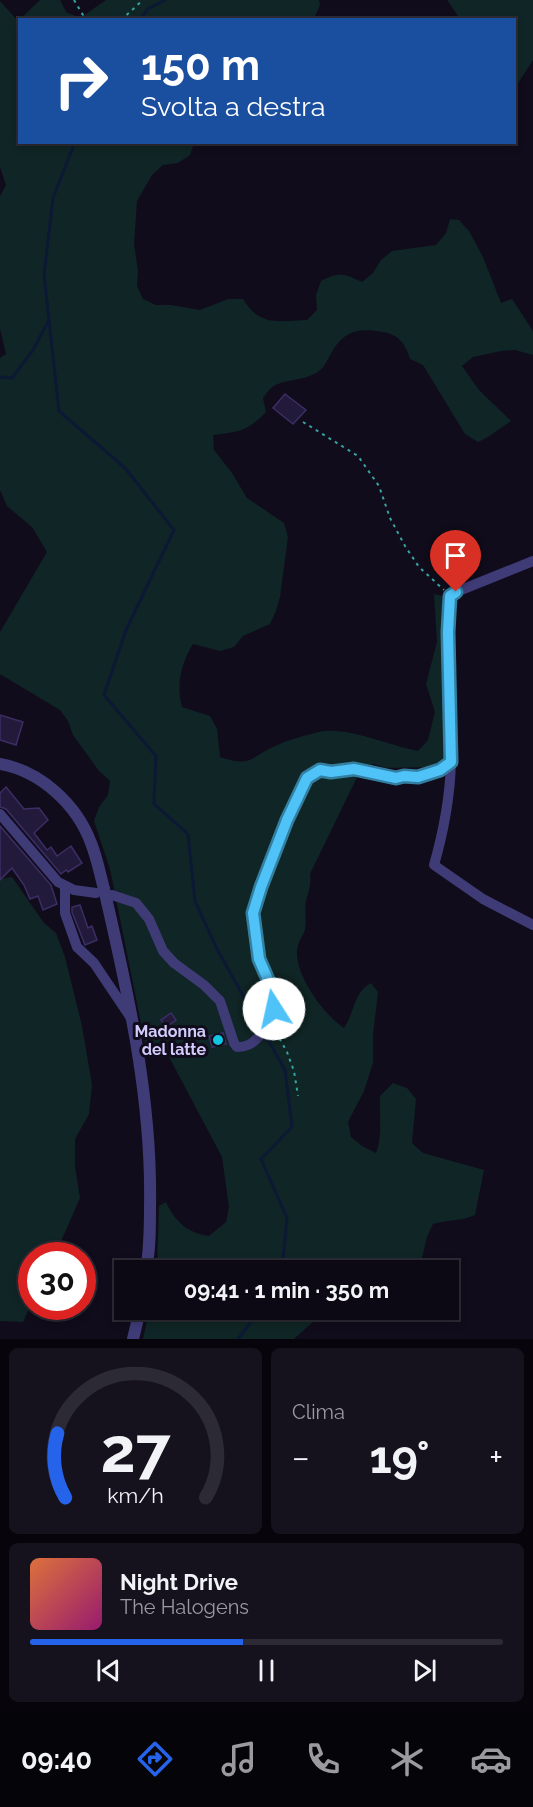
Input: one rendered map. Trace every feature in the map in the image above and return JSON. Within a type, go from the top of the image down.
[{"type":"street","points":[[533,561],[450,596],[448,632],[450,793],[444,829],[434,865],[483,899],[533,925]]},
{"type":"street","points":[[0,814],[58,882],[74,890],[105,894],[136,903],[149,919],[163,951],[220,1001],[237,1047],[252,1044],[269,1023],[274,1009],[269,982],[259,959],[253,913],[287,820],[307,778],[320,770],[331,772],[354,769],[396,778],[418,777],[440,770],[451,762]]},
{"type":"street","points":[[0,764],[20,769],[38,778],[64,800],[83,826],[92,844],[132,1018],[147,1115],[150,1182],[148,1260]]},
{"type":"street","points":[[65,886],[65,913],[77,946],[94,963],[132,1018]]},
{"type":"street","points":[[133,1339],[138,1320]]},
{"type":"path","points":[[74,0],[85,18]]},
{"type":"path","points":[[123,18],[143,0]]},
{"type":"path","points":[[303,422],[358,456],[380,486],[390,518],[419,567],[450,596]]},
{"type":"path","points":[[269,1023],[274,1027],[277,1037],[287,1052],[294,1071],[298,1096]]},
{"type":"green space","points":[[40,0],[60,0],[66,12],[80,18],[21,18]]},
{"type":"green space","points":[[106,0],[319,0],[320,5],[314,18],[80,18]]},
{"type":"green space","points":[[447,0],[533,0],[533,60],[516,86],[516,18],[459,18]]},
{"type":"green space","points":[[0,1],[18,21],[18,144],[194,144],[190,155],[178,163],[163,165],[152,175],[137,201],[134,244],[138,271],[137,286],[143,299],[156,305],[200,310],[228,299],[243,299],[249,308],[263,318],[278,321],[307,320],[317,310],[316,295],[321,281],[341,275],[362,282],[392,251],[436,245],[446,233],[450,219],[459,220],[469,231],[483,257],[501,303],[512,299],[533,331],[533,355],[515,350],[501,351],[473,357],[462,366],[479,390],[511,421],[478,442],[465,434],[423,365],[410,359],[401,341],[389,333],[367,330],[353,332],[342,339],[324,366],[316,373],[272,387],[263,398],[266,412],[254,423],[236,431],[213,435],[214,450],[232,473],[247,498],[284,523],[288,537],[280,597],[270,624],[243,636],[234,647],[220,651],[193,644],[185,659],[180,682],[182,707],[210,716],[217,729],[220,757],[239,761],[250,760],[285,742],[326,731],[352,733],[418,751],[428,740],[435,712],[426,684],[437,642],[434,594],[442,596],[445,759],[433,767],[387,768],[373,764],[360,771],[310,874],[310,885],[305,904],[306,926],[297,956],[299,968],[311,991],[327,1013],[344,1028],[357,997],[365,987],[371,983],[378,992],[373,1035],[373,1063],[364,1091],[348,1122],[351,1137],[376,1153],[380,1132],[380,1096],[393,1083],[407,1088],[416,1099],[412,1143],[423,1153],[484,1170],[475,1215],[433,1224],[421,1260],[157,1260],[159,1206],[166,1202],[178,1221],[201,1234],[209,1236],[226,1222],[229,1207],[222,1157],[168,1055],[146,1048],[110,869],[94,821],[99,807],[108,795],[110,781],[99,771],[73,735],[68,721],[60,710],[0,674],[0,632],[47,552],[32,527],[7,506],[0,490],[0,358],[6,354],[0,329],[0,196],[6,185],[0,167]]},
{"type":"green space","points":[[12,877],[44,923],[56,933],[65,957],[82,1026],[92,1085],[89,1114],[75,1139],[75,1167],[80,1198],[61,1242],[18,1242],[18,1320],[24,1320],[23,1322],[0,1321],[0,879]]},
{"type":"green space","points":[[147,1320],[316,1320],[294,1339],[143,1339]]},
{"type":"building","points":[[285,394],[306,410],[293,424],[273,408]]},
{"type":"building","points":[[0,715],[23,722],[16,745],[0,740]]},
{"type":"building","points":[[6,787],[24,809],[39,808],[48,820],[34,833],[47,850],[51,847],[57,856],[71,846],[82,863],[61,874],[6,809],[0,807],[0,793]]},
{"type":"building","points":[[0,826],[51,885],[57,904],[43,910],[38,896],[30,899],[24,885],[12,868],[0,880]]},
{"type":"building","points":[[80,905],[88,928],[92,926],[97,940],[85,945],[72,912],[72,907]]},
{"type":"building","points":[[171,1013],[176,1020],[166,1027],[161,1020]]},
{"type":"building","name":"Madonna del latte","points":[[223,1033],[226,1044],[212,1047],[209,1036]]},
{"type":"waterway","points":[[141,18],[148,9],[165,0]]},
{"type":"waterway","points":[[74,144],[53,198],[44,275],[59,411],[125,468],[174,530],[126,630],[104,695],[156,756],[154,804],[188,834],[195,901],[217,949],[260,1026]]},
{"type":"waterway","points":[[0,377],[12,378],[33,350],[48,322]]},
{"type":"waterway","points":[[267,1038],[285,1070],[292,1127],[261,1159],[287,1218],[283,1260]]},
{"type":"waterway","points":[[238,1339],[252,1320]]},
{"type":"place","name":"Madonna del latte","points":[[218,1040]]},
{"type":"route","points":[[274,1009],[269,982],[259,959],[253,913],[287,820],[307,778],[320,770],[331,772],[354,769],[396,778],[418,777],[440,770],[451,762],[448,632],[449,601],[450,596],[456,592]]}]
